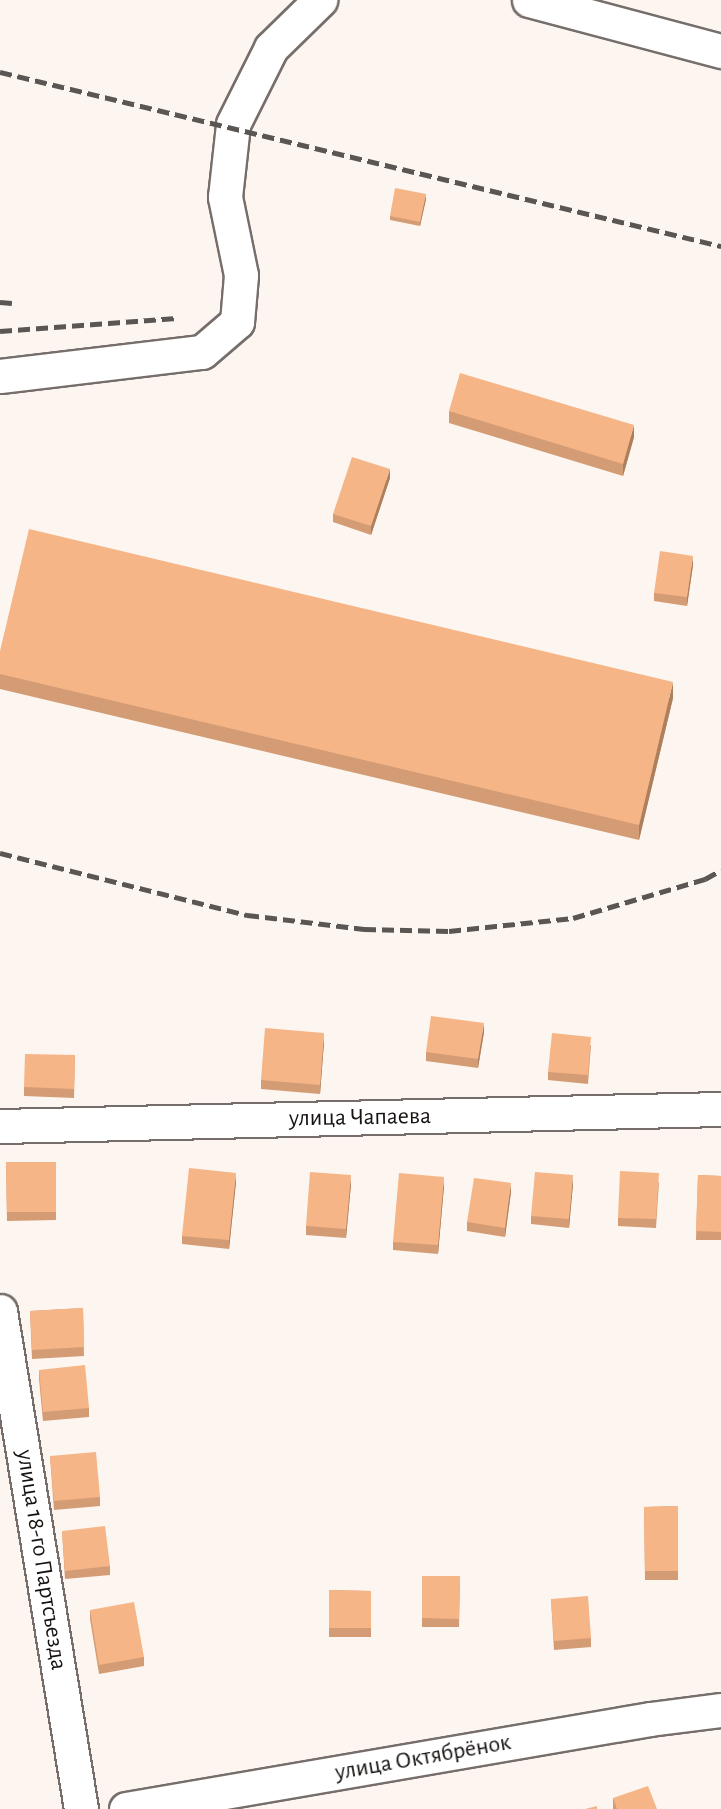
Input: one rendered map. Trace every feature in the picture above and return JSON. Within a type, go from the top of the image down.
[{"type":"street","points":[[0,376],[202,352],[237,322],[241,275],[225,197],[233,124],[271,48],[320,0]]},
{"type":"street","points":[[529,0],[721,51]]},
{"type":"street","name":"улица Чапаева","points":[[0,1126],[721,1109]]},
{"type":"street","name":"улица 18-го Партсъезда","points":[[0,1311],[81,1809]]},
{"type":"street","name":"улица Октябрёнок","points":[[126,1809],[650,1719],[721,1710]]},
{"type":"building","points":[[395,188],[426,194],[420,222],[390,216]]},
{"type":"building","points":[[460,373],[634,425],[623,464],[449,411]]},
{"type":"building","points":[[352,457],[390,469],[371,526],[333,514]]},
{"type":"building","points":[[29,529],[673,682],[639,825],[0,674],[0,651]]},
{"type":"building","points":[[660,551],[693,556],[687,597],[654,593]]},
{"type":"building","points":[[431,1016],[484,1023],[478,1059],[426,1052]]},
{"type":"building","points":[[265,1028],[324,1033],[320,1085],[261,1080]]},
{"type":"building","points":[[552,1033],[591,1037],[588,1075],[548,1072]]},
{"type":"building","points":[[25,1054],[75,1055],[74,1089],[24,1087]]},
{"type":"building","points":[[6,1162],[56,1162],[56,1212],[7,1212]]},
{"type":"building","points":[[189,1168],[236,1173],[229,1240],[182,1236]]},
{"type":"building","points":[[620,1171],[659,1173],[656,1219],[618,1218]]},
{"type":"building","points":[[310,1172],[351,1175],[346,1229],[306,1226]]},
{"type":"building","points":[[535,1172],[573,1175],[569,1219],[531,1216]]},
{"type":"building","points":[[399,1173],[444,1177],[438,1245],[393,1242]]},
{"type":"building","points":[[698,1175],[721,1176],[721,1232],[696,1231]]},
{"type":"building","points":[[474,1178],[511,1183],[505,1228],[467,1222]]},
{"type":"building","points":[[83,1308],[84,1347],[32,1350],[30,1311]]},
{"type":"building","points":[[85,1365],[89,1408],[43,1412],[39,1370]]},
{"type":"building","points":[[96,1452],[100,1497],[54,1501],[50,1456]]},
{"type":"building","points":[[678,1506],[678,1571],[645,1571],[644,1507]]},
{"type":"building","points":[[105,1526],[110,1566],[65,1571],[62,1531]]},
{"type":"building","points":[[422,1576],[460,1576],[459,1619],[422,1618]]},
{"type":"building","points":[[329,1590],[371,1591],[371,1628],[329,1628]]},
{"type":"building","points":[[588,1596],[591,1638],[554,1641],[551,1599]]},
{"type":"building","points":[[134,1602],[144,1657],[99,1665],[90,1610]]},
{"type":"building","points":[[648,1786],[657,1809],[617,1809],[613,1798]]},
{"type":"railway","points":[[0,72],[721,246]]},
{"type":"railway","points":[[0,302],[12,303]]},
{"type":"railway","points":[[0,331],[177,318]]},
{"type":"railway","points":[[0,853],[247,915],[364,929],[449,931],[573,918],[705,879],[721,870]]}]
